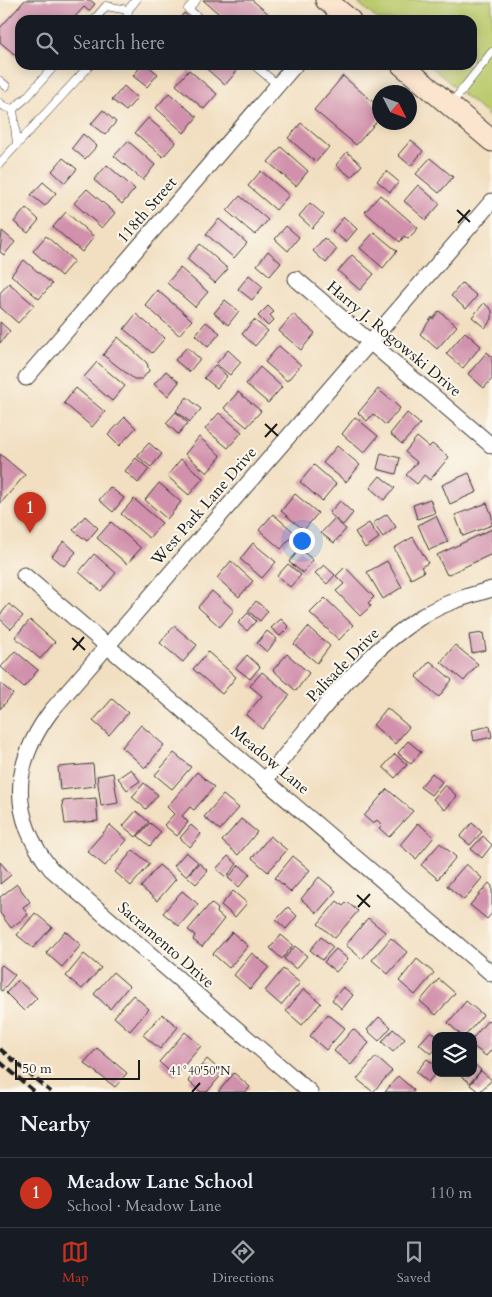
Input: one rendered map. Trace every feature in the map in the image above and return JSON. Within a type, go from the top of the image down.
[{"type":"main road","points":[[408,70],[492,141]]},
{"type":"street","name":"118th Street","points":[[26,378],[291,70]]},
{"type":"street","name":"West Park Lane Drive","points":[[21,808],[20,783],[29,745],[52,710],[106,645],[492,201]]},
{"type":"street","name":"Harry J. Rogowski Drive","points":[[296,279],[492,446]]},
{"type":"street","name":"Meadow Lane","points":[[24,574],[492,974]]},
{"type":"street","name":"Palisade Drive","points":[[266,779],[342,688],[378,649],[422,617],[458,599],[492,589]]},
{"type":"street","name":"Sacramento Drive","points":[[21,808],[32,842],[51,869],[310,1092]]},
{"type":"lane","points":[[128,15],[128,10],[136,0]]},
{"type":"lane","points":[[195,15],[188,9],[196,0]]},
{"type":"lane","points":[[98,15],[106,6],[128,10]]},
{"type":"lane","points":[[450,106],[491,54]]},
{"type":"lane","points":[[13,109],[27,98],[51,70]]},
{"type":"lane","points":[[2,157],[17,144],[85,70]]},
{"type":"lane","points":[[260,70],[278,85]]},
{"type":"lane","points":[[0,103],[5,107],[13,109]]},
{"type":"lane","points":[[13,109],[17,144]]},
{"type":"green space","points":[[355,0],[492,0],[492,119],[435,70],[477,70],[477,15],[372,15]]},
{"type":"building","points":[[25,0],[90,0],[95,4],[89,11],[84,7],[77,15],[15,15],[15,55],[0,42],[0,28]]},
{"type":"building","points":[[203,0],[252,0],[270,15],[220,15]]},
{"type":"building","points":[[138,70],[153,70],[158,74],[147,87],[133,76]]},
{"type":"building","points":[[189,70],[217,94],[204,109],[176,85]]},
{"type":"building","points":[[208,70],[238,70],[225,85]]},
{"type":"building","points":[[343,76],[372,101],[372,127],[356,145],[314,110]]},
{"type":"building","points":[[124,86],[137,98],[126,111],[112,100]]},
{"type":"building","points":[[169,93],[197,117],[184,133],[156,108]]},
{"type":"building","points":[[103,110],[116,122],[105,135],[91,124]]},
{"type":"building","points":[[148,118],[176,142],[163,157],[135,133]]},
{"type":"building","points":[[301,123],[329,147],[316,162],[288,138]]},
{"type":"building","points":[[83,134],[97,146],[85,159],[72,148]]},
{"type":"building","points":[[411,140],[423,151],[411,166],[398,155]]},
{"type":"building","points":[[128,141],[155,165],[143,180],[114,156]]},
{"type":"building","points":[[281,147],[308,171],[296,186],[268,162]]},
{"type":"building","points":[[347,152],[362,165],[351,177],[336,165]]},
{"type":"building","points":[[63,158],[77,169],[65,183],[52,171]]},
{"type":"building","points":[[430,158],[453,177],[439,193],[416,174]]},
{"type":"building","points":[[107,165],[135,189],[122,204],[94,180]]},
{"type":"building","points":[[261,171],[289,195],[276,210],[248,186]]},
{"type":"building","points":[[386,171],[399,182],[390,192],[377,181]]},
{"type":"building","points":[[43,182],[56,193],[45,206],[31,195]]},
{"type":"building","points":[[418,185],[440,204],[426,220],[404,201]]},
{"type":"building","points":[[87,189],[115,213],[102,228],[74,203]]},
{"type":"building","points":[[380,195],[418,228],[408,239],[404,236],[400,242],[365,212]]},
{"type":"building","points":[[240,196],[268,220],[255,235],[227,211]]},
{"type":"building","points":[[310,203],[324,215],[312,228],[299,216]]},
{"type":"building","points":[[26,208],[39,220],[28,233],[14,222]]},
{"type":"building","points":[[66,212],[94,237],[82,252],[53,227]]},
{"type":"building","points":[[344,217],[357,229],[346,242],[332,231]]},
{"type":"building","points":[[219,219],[247,243],[234,258],[206,234]]},
{"type":"building","points":[[286,226],[299,237],[288,251],[275,239]]},
{"type":"building","points":[[2,231],[15,242],[4,255],[0,252]]},
{"type":"building","points":[[374,232],[397,251],[383,268],[360,248]]},
{"type":"building","points":[[46,236],[74,261],[61,276],[33,251]]},
{"type":"building","points":[[324,238],[337,249],[326,263],[313,251]]},
{"type":"building","points":[[200,244],[228,269],[215,283],[187,259]]},
{"type":"building","points":[[268,251],[281,263],[270,276],[257,265]]},
{"type":"building","points":[[352,255],[374,274],[360,290],[338,271]]},
{"type":"building","points":[[24,260],[52,284],[39,299],[11,275]]},
{"type":"building","points":[[180,268],[208,292],[195,307],[167,283]]},
{"type":"building","points":[[249,275],[263,287],[252,300],[238,289]]},
{"type":"building","points":[[9,283],[34,305],[18,323],[0,307],[0,293]]},
{"type":"building","points":[[462,283],[477,296],[466,309],[451,296]]},
{"type":"building","points":[[157,290],[192,320],[179,335],[145,305]]},
{"type":"building","points":[[225,300],[239,311],[228,325],[214,313]]},
{"type":"building","points":[[484,303],[492,310],[492,319],[485,328],[472,317]]},
{"type":"building","points":[[268,306],[274,312],[270,315],[274,320],[268,326],[258,316]]},
{"type":"building","points":[[439,311],[457,326],[437,349],[420,334],[432,317],[433,319]]},
{"type":"building","points":[[136,314],[165,338],[152,353],[124,329]]},
{"type":"building","points":[[293,314],[315,333],[301,350],[279,331]]},
{"type":"building","points":[[254,320],[268,331],[255,346],[242,334]]},
{"type":"building","points":[[0,322],[10,331],[0,343]]},
{"type":"building","points":[[206,322],[220,333],[208,347],[195,335]]},
{"type":"building","points":[[465,332],[481,346],[463,368],[446,354]]},
{"type":"building","points":[[118,337],[147,363],[149,371],[142,379],[134,379],[103,355]]},
{"type":"building","points":[[279,346],[301,365],[287,381],[265,362]]},
{"type":"building","points":[[187,347],[200,359],[189,372],[175,360]]},
{"type":"building","points":[[228,350],[241,362],[230,375],[216,364]]},
{"type":"building","points":[[487,352],[492,357],[492,379],[484,388],[468,374]]},
{"type":"building","points":[[97,362],[125,386],[112,401],[84,377]]},
{"type":"building","points":[[215,365],[227,376],[217,388],[204,378]]},
{"type":"building","points":[[260,367],[282,387],[268,403],[246,384]]},
{"type":"building","points":[[166,371],[179,382],[168,396],[154,384]]},
{"type":"building","points":[[76,388],[105,412],[92,427],[64,403]]},
{"type":"building","points":[[378,389],[400,408],[386,425],[373,414],[367,421],[358,413]]},
{"type":"building","points":[[238,392],[261,411],[247,427],[224,408]]},
{"type":"building","points":[[187,397],[201,409],[190,422],[176,411]]},
{"type":"building","points":[[176,412],[188,423],[178,434],[166,423]]},
{"type":"building","points":[[219,413],[242,432],[228,448],[205,429]]},
{"type":"building","points":[[407,413],[420,424],[402,444],[390,434]]},
{"type":"building","points":[[125,417],[136,428],[119,446],[108,435]]},
{"type":"building","points":[[355,417],[378,436],[364,453],[342,434]]},
{"type":"building","points":[[199,437],[221,456],[207,473],[185,454]]},
{"type":"building","points":[[417,437],[429,447],[432,444],[449,457],[430,480],[424,475],[417,484],[406,475],[417,462],[405,452]]},
{"type":"building","points":[[149,443],[162,454],[151,467],[137,456]]},
{"type":"building","points":[[337,446],[360,465],[346,482],[323,463]]},
{"type":"building","points":[[381,453],[400,458],[396,474],[377,469]]},
{"type":"building","points":[[0,454],[25,475],[0,504]]},
{"type":"building","points":[[136,458],[149,469],[138,483],[125,471]]},
{"type":"building","points":[[181,459],[203,478],[189,495],[167,476]]},
{"type":"building","points":[[314,465],[336,484],[322,501],[300,482]]},
{"type":"building","points":[[469,473],[477,492],[450,504],[442,485]]},
{"type":"building","points":[[380,476],[395,488],[384,500],[370,488]]},
{"type":"building","points":[[159,483],[181,502],[167,519],[145,500]]},
{"type":"building","points":[[110,487],[124,498],[113,512],[99,500]]},
{"type":"building","points":[[295,494],[318,513],[304,530],[281,511]]},
{"type":"building","points":[[134,499],[162,523],[149,538],[121,514]]},
{"type":"building","points":[[430,499],[435,513],[417,519],[413,505]]},
{"type":"building","points":[[340,501],[353,513],[343,525],[329,513]]},
{"type":"building","points":[[487,503],[492,516],[492,525],[463,536],[455,515]]},
{"type":"building","points":[[273,514],[295,533],[281,549],[259,530]]},
{"type":"building","points":[[387,514],[396,527],[383,537],[373,523]]},
{"type":"building","points":[[85,516],[98,528],[87,541],[73,530]]},
{"type":"building","points":[[436,516],[448,542],[429,550],[418,525]]},
{"type":"building","points":[[334,519],[346,529],[334,543],[321,533]]},
{"type":"building","points":[[111,522],[141,548],[127,564],[97,538]]},
{"type":"building","points":[[369,523],[379,538],[365,548],[355,532]]},
{"type":"building","points":[[492,529],[492,554],[447,575],[437,555]]},
{"type":"building","points":[[413,537],[428,563],[421,567],[424,572],[411,579],[394,548]]},
{"type":"building","points":[[64,541],[76,552],[64,566],[52,556]]},
{"type":"building","points":[[253,543],[276,562],[262,578],[240,559]]},
{"type":"building","points":[[300,549],[313,560],[303,573],[289,562]]},
{"type":"building","points":[[94,554],[116,573],[101,591],[79,572]]},
{"type":"building","points":[[231,561],[253,581],[239,597],[217,578]]},
{"type":"building","points":[[387,561],[402,587],[383,599],[367,572]]},
{"type":"building","points":[[288,564],[301,575],[290,587],[277,576]]},
{"type":"building","points":[[324,565],[335,575],[327,584],[315,573]]},
{"type":"building","points":[[345,567],[374,597],[368,603],[371,606],[360,616],[336,591],[344,584],[336,576]]},
{"type":"building","points":[[212,591],[234,610],[220,627],[198,607]]},
{"type":"building","points":[[325,598],[353,625],[339,640],[310,613]]},
{"type":"building","points":[[256,601],[268,611],[260,621],[248,611]]},
{"type":"building","points":[[9,604],[23,616],[11,629],[0,619],[0,615]]},
{"type":"building","points":[[248,613],[256,621],[247,631],[238,623]]},
{"type":"building","points":[[281,619],[289,627],[280,636],[271,628]]},
{"type":"building","points":[[30,620],[55,642],[40,659],[15,637]]},
{"type":"building","points":[[174,626],[197,645],[183,662],[160,643]]},
{"type":"building","points":[[308,627],[330,646],[317,663],[294,644]]},
{"type":"building","points":[[267,631],[277,639],[267,652],[257,643]]},
{"type":"building","points":[[483,633],[486,650],[472,653],[469,635]]},
{"type":"building","points":[[455,645],[478,664],[464,681],[441,662]]},
{"type":"building","points":[[15,651],[38,670],[24,687],[1,667]]},
{"type":"building","points":[[208,652],[236,677],[222,694],[193,669]]},
{"type":"building","points":[[287,654],[309,673],[296,691],[273,670]]},
{"type":"building","points":[[247,655],[260,667],[250,679],[236,668]]},
{"type":"building","points":[[430,661],[452,680],[439,697],[416,677]]},
{"type":"building","points":[[262,672],[290,695],[262,729],[246,715],[262,696],[250,686]]},
{"type":"building","points":[[0,683],[13,694],[0,709]]},
{"type":"building","points":[[112,699],[128,713],[109,735],[93,721]]},
{"type":"building","points":[[387,708],[409,727],[395,744],[373,725]]},
{"type":"building","points":[[141,725],[164,745],[145,768],[122,747]]},
{"type":"building","points":[[490,726],[492,737],[474,741],[472,730]]},
{"type":"building","points":[[408,741],[421,752],[411,764],[398,753]]},
{"type":"building","points":[[174,753],[191,767],[172,789],[155,775]]},
{"type":"building","points":[[395,754],[407,765],[395,778],[383,767]]},
{"type":"building","points":[[93,764],[95,786],[60,790],[58,767]]},
{"type":"building","points":[[131,769],[140,781],[127,790],[118,778]]},
{"type":"building","points":[[197,772],[214,787],[194,810],[190,807],[182,816],[188,822],[177,836],[164,825],[174,814],[167,807]]},
{"type":"building","points":[[113,773],[118,803],[101,806],[97,776]]},
{"type":"building","points":[[432,773],[442,782],[431,795],[420,787]]},
{"type":"building","points":[[144,783],[158,795],[146,809],[132,797]]},
{"type":"building","points":[[445,785],[457,796],[445,810],[433,799]]},
{"type":"building","points":[[387,789],[413,811],[389,837],[379,828],[382,825],[377,820],[373,824],[364,816]]},
{"type":"building","points":[[223,795],[239,808],[220,830],[204,817]]},
{"type":"building","points":[[96,798],[98,821],[65,824],[62,801]]},
{"type":"building","points":[[136,811],[149,822],[136,837],[123,826]]},
{"type":"building","points":[[241,819],[257,832],[238,855],[222,841]]},
{"type":"building","points":[[150,823],[161,832],[150,846],[138,836]]},
{"type":"building","points":[[418,823],[434,837],[416,859],[400,845]]},
{"type":"building","points":[[472,823],[482,832],[470,845],[460,837]]},
{"type":"building","points":[[110,825],[127,840],[105,866],[87,851]]},
{"type":"building","points":[[191,825],[201,834],[190,847],[180,838]]},
{"type":"building","points":[[270,836],[287,850],[268,872],[252,858]]},
{"type":"building","points":[[483,836],[492,845],[482,858],[471,849]]},
{"type":"building","points":[[440,843],[456,857],[438,879],[421,865]]},
{"type":"building","points":[[133,850],[150,864],[131,886],[115,872]]},
{"type":"building","points":[[186,852],[198,862],[186,876],[174,866]]},
{"type":"building","points":[[228,856],[237,864],[226,877],[216,869]]},
{"type":"building","points":[[293,856],[310,870],[291,892],[275,878]]},
{"type":"building","points":[[0,862],[11,875],[0,884]]},
{"type":"building","points":[[199,863],[208,871],[196,884],[187,876]]},
{"type":"building","points":[[466,864],[482,878],[464,900],[447,886]]},
{"type":"building","points":[[159,865],[176,879],[157,901],[141,887]]},
{"type":"building","points":[[239,865],[250,874],[239,887],[228,878]]},
{"type":"building","points":[[319,877],[336,891],[317,913],[301,899]]},
{"type":"building","points":[[489,883],[492,886],[492,913],[487,919],[470,905]]},
{"type":"building","points":[[17,884],[30,902],[23,907],[28,915],[11,928],[0,913],[0,897]]},
{"type":"building","points":[[182,891],[198,904],[179,926],[163,913]]},
{"type":"building","points":[[233,891],[247,903],[235,917],[221,905]]},
{"type":"building","points":[[337,901],[343,906],[347,902],[358,911],[335,938],[318,924]]},
{"type":"building","points":[[211,903],[218,909],[217,913],[224,919],[202,947],[193,940],[195,935],[188,930]]},
{"type":"building","points":[[288,907],[297,916],[286,929],[276,920]]},
{"type":"building","points":[[35,913],[52,927],[33,948],[17,935]]},
{"type":"building","points":[[368,918],[385,932],[362,959],[346,945]]},
{"type":"building","points":[[65,931],[81,945],[62,967],[46,953]]},
{"type":"building","points":[[232,932],[248,946],[229,968],[213,954]]},
{"type":"building","points":[[281,935],[293,945],[282,959],[270,948]]},
{"type":"building","points":[[321,937],[333,947],[322,960],[310,950]]},
{"type":"building","points":[[391,938],[407,952],[388,974],[372,960]]},
{"type":"building","points":[[295,946],[307,956],[296,969],[284,959]]},
{"type":"building","points":[[336,949],[348,959],[336,972],[324,962]]},
{"type":"building","points":[[252,953],[269,967],[250,989],[234,975]]},
{"type":"building","points":[[84,954],[101,968],[82,989],[66,976]]},
{"type":"building","points":[[417,959],[434,973],[415,995],[399,981]]},
{"type":"building","points":[[2,965],[15,975],[2,991],[0,990],[0,967]]},
{"type":"building","points":[[283,969],[300,983],[281,1005],[265,991]]},
{"type":"building","points":[[113,972],[129,986],[110,1009],[94,994]]},
{"type":"building","points":[[439,979],[455,993],[436,1015],[420,1001]]},
{"type":"building","points":[[18,980],[37,998],[24,1011],[6,993]]},
{"type":"building","points":[[343,987],[353,995],[342,1009],[332,1000]]},
{"type":"building","points":[[304,989],[321,1003],[302,1025],[286,1011]]},
{"type":"building","points":[[133,995],[149,1009],[130,1031],[114,1017]]},
{"type":"building","points":[[466,1001],[483,1015],[468,1032],[458,1032],[448,1023]]},
{"type":"building","points":[[162,1014],[178,1027],[160,1049],[143,1035]]},
{"type":"building","points":[[328,1014],[345,1028],[326,1050],[310,1036]]},
{"type":"building","points":[[379,1017],[391,1027],[379,1041],[367,1030]]},
{"type":"building","points":[[488,1020],[492,1024],[492,1049],[486,1056],[477,1049],[477,1033]]},
{"type":"building","points":[[353,1029],[369,1043],[351,1065],[334,1051]]},
{"type":"building","points":[[393,1029],[405,1039],[393,1052],[382,1042]]},
{"type":"building","points":[[431,1031],[432,1032],[431,1054],[419,1044]]},
{"type":"building","points":[[185,1032],[201,1046],[175,1076],[159,1062]]},
{"type":"building","points":[[97,1048],[127,1073],[115,1087],[84,1063]]},
{"type":"building","points":[[376,1057],[392,1071],[373,1092],[357,1079]]},
{"type":"building","points":[[207,1059],[223,1073],[207,1092],[201,1092],[188,1081]]},
{"type":"building","points":[[427,1059],[432,1063],[432,1077],[428,1082],[416,1072]]},
{"type":"building","points":[[477,1066],[481,1070],[477,1075]]},
{"type":"building","points":[[481,1071],[492,1080],[479,1092],[470,1085]]},
{"type":"building","points":[[234,1073],[250,1087],[246,1092],[218,1092]]},
{"type":"building","points":[[398,1076],[414,1090],[413,1092],[385,1092]]},
{"type":"building","points":[[463,1077],[475,1077],[470,1083]]},
{"type":"railway","points":[[0,1049],[51,1092]]},
{"type":"railway","points":[[0,1062],[35,1092]]},
{"type":"place","name":"Meadow Lane School","points":[[30,533]]}]
